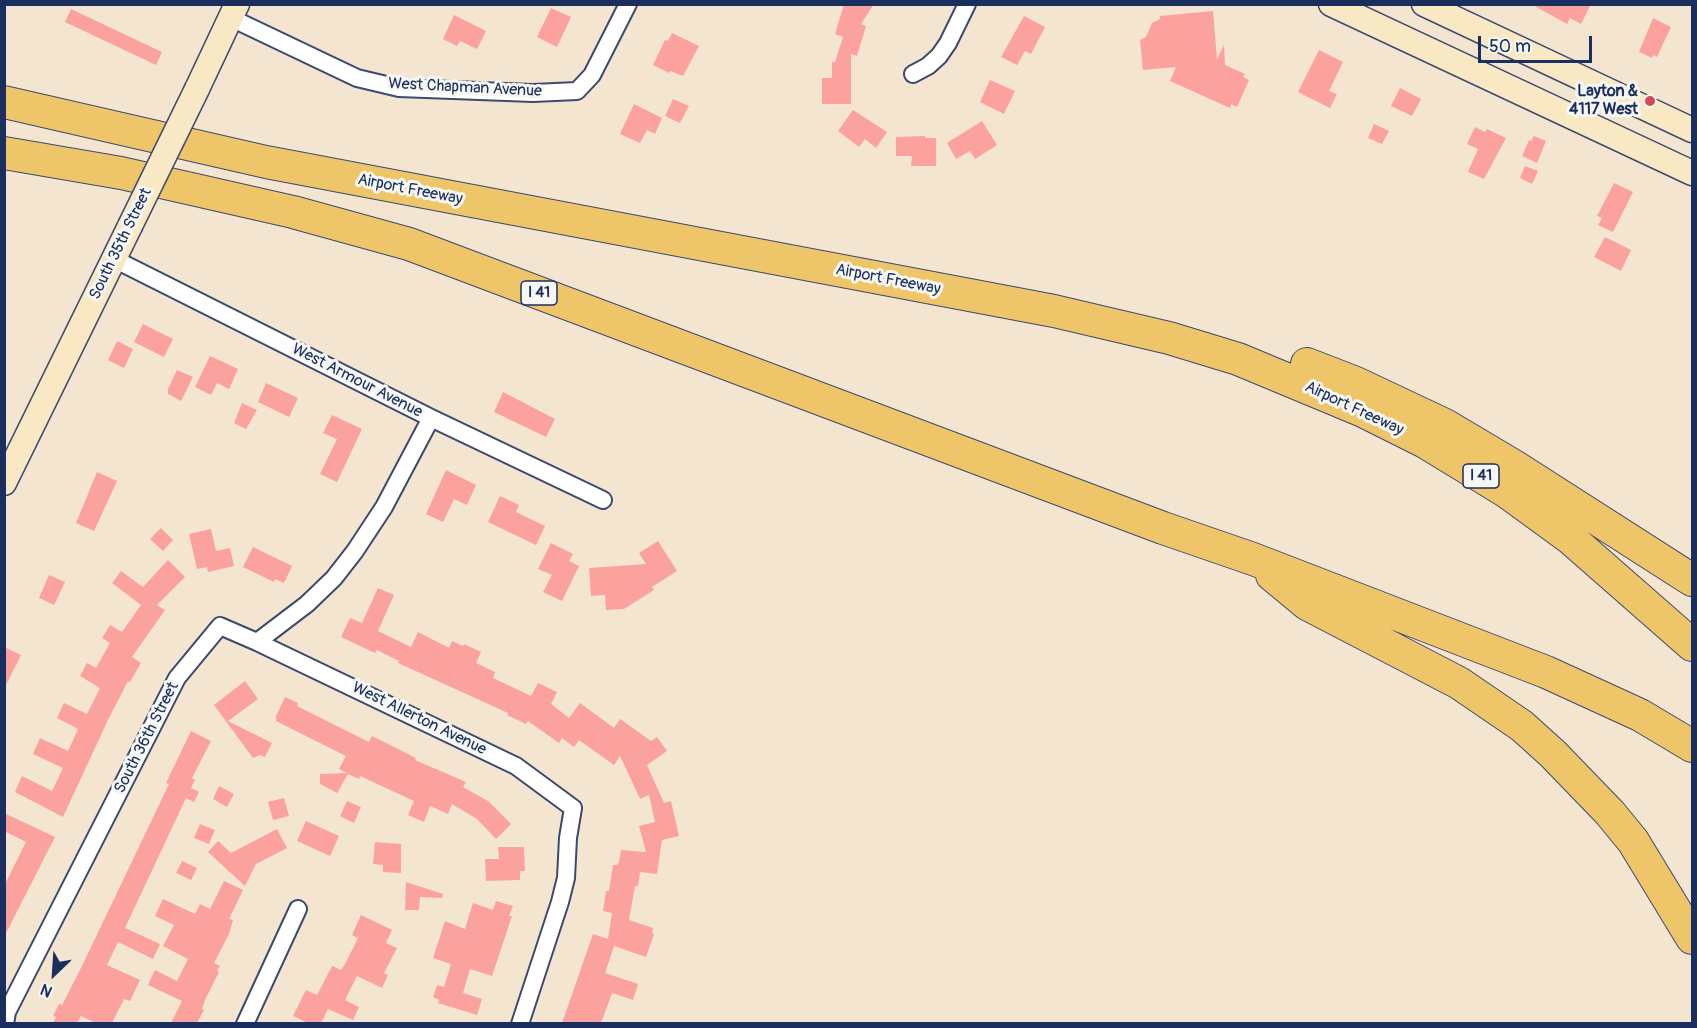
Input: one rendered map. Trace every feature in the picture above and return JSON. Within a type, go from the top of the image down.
[{"type":"highway","name":"Airport Freeway","points":[[4,102],[266,162],[1054,311],[1169,338],[1238,359],[1363,411],[1425,442],[1508,492],[1570,538],[1692,645]]},
{"type":"highway","name":"I 41","points":[[4,153],[155,181],[293,212],[409,244],[1163,528],[1253,559],[1546,672],[1640,715],[1692,746]]},
{"type":"highway","points":[[1238,359],[1266,351],[1356,383],[1405,405],[1445,425],[1514,466],[1692,580]]},
{"type":"highway","points":[[1253,559],[1307,604],[1459,683],[1522,726],[1562,762],[1633,841],[1692,938]]},
{"type":"main road","points":[[1331,4],[1692,173]]},
{"type":"main road","points":[[1424,4],[1692,130]]},
{"type":"main road","name":"South 35th Street","points":[[4,483],[234,11]]},
{"type":"street","name":"West Chapman Avenue","points":[[234,11],[357,78],[399,88],[533,93],[577,91],[592,75],[627,4]]},
{"type":"street","points":[[914,74],[939,56],[967,4]]},
{"type":"street","name":"West Armour Avenue","points":[[114,259],[431,418],[603,500]]},
{"type":"street","points":[[257,642],[307,604],[334,578],[348,560],[384,507],[431,418]]},
{"type":"street","name":"South 36th Street","points":[[5,1023],[7,1012],[177,678],[220,626],[257,642]]},
{"type":"street","name":"West Allerton Avenue","points":[[257,642],[516,766],[573,808],[567,838],[566,878],[520,1023]]},
{"type":"street","points":[[245,1023],[298,909]]},
{"type":"building","points":[[844,4],[874,4],[861,24],[866,26],[857,56],[851,54],[851,104],[822,104],[822,78],[832,78],[832,62],[835,62],[843,37],[835,34]]},
{"type":"building","points":[[1531,4],[1591,4],[1581,24],[1570,18],[1567,24]]},
{"type":"building","points":[[551,8],[571,17],[557,47],[537,37]]},
{"type":"building","points":[[71,9],[162,52],[156,65],[65,22]]},
{"type":"building","points":[[1213,11],[1217,59],[1224,45],[1225,65],[1245,74],[1243,77],[1249,80],[1237,107],[1231,104],[1230,108],[1170,81],[1176,67],[1143,70],[1140,40],[1146,37],[1152,23],[1160,19],[1160,16]]},
{"type":"building","points":[[454,15],[486,31],[477,49],[460,41],[457,46],[443,39]]},
{"type":"building","points":[[1024,16],[1045,27],[1031,54],[1025,51],[1017,65],[1001,57]]},
{"type":"building","points":[[1653,18],[1671,27],[1657,57],[1653,55],[1652,58],[1639,52]]},
{"type":"building","points":[[672,33],[699,46],[683,76],[670,71],[669,73],[653,65],[665,40],[668,41]]},
{"type":"building","points":[[1319,50],[1343,62],[1329,91],[1337,94],[1330,108],[1298,92]]},
{"type":"building","points":[[990,80],[1015,91],[1004,114],[980,102]]},
{"type":"building","points":[[1400,88],[1421,99],[1412,116],[1391,106]]},
{"type":"building","points":[[673,99],[689,106],[680,123],[665,116]]},
{"type":"building","points":[[634,104],[662,118],[655,134],[647,130],[640,143],[620,134]]},
{"type":"building","points":[[853,110],[887,132],[876,148],[865,139],[859,147],[838,131]]},
{"type":"building","points":[[982,121],[997,145],[975,159],[970,151],[956,159],[947,143]]},
{"type":"building","points":[[1374,124],[1389,131],[1382,144],[1368,138]]},
{"type":"building","points":[[1475,127],[1485,132],[1487,129],[1506,138],[1484,179],[1468,172],[1478,149],[1467,144]]},
{"type":"building","points":[[925,136],[925,138],[936,138],[936,166],[911,166],[912,156],[896,156],[896,137]]},
{"type":"building","points":[[1534,136],[1546,141],[1537,163],[1522,156],[1529,140],[1531,141]]},
{"type":"building","points":[[1525,166],[1538,171],[1532,184],[1520,178]]},
{"type":"building","points":[[1614,183],[1633,192],[1613,232],[1598,225],[1602,218],[1597,216]]},
{"type":"building","points":[[1605,237],[1631,250],[1621,271],[1594,257]]},
{"type":"building","points":[[143,324],[173,339],[164,357],[134,342]]},
{"type":"building","points":[[117,341],[133,349],[124,368],[108,360]]},
{"type":"building","points":[[210,356],[238,369],[229,389],[217,383],[211,395],[195,387]]},
{"type":"building","points":[[177,370],[193,377],[181,401],[168,394]]},
{"type":"building","points":[[266,383],[298,398],[289,417],[258,402]]},
{"type":"building","points":[[503,392],[555,419],[546,437],[494,412]]},
{"type":"building","points":[[242,403],[257,410],[246,429],[234,423]]},
{"type":"building","points":[[332,415],[362,429],[337,482],[320,474],[337,439],[323,433]]},
{"type":"building","points":[[446,470],[476,485],[467,505],[454,499],[443,522],[426,514]]},
{"type":"building","points":[[97,472],[117,481],[94,531],[76,523]]},
{"type":"building","points":[[500,496],[519,505],[516,512],[545,526],[536,545],[488,522]]},
{"type":"building","points":[[161,528],[173,540],[163,551],[150,539]]},
{"type":"building","points":[[211,529],[216,551],[230,548],[234,566],[208,572],[207,567],[197,569],[189,534]]},
{"type":"building","points":[[658,541],[677,571],[652,587],[654,590],[624,609],[606,610],[605,595],[591,596],[589,568],[646,564],[639,553]]},
{"type":"building","points":[[551,543],[573,554],[569,561],[579,566],[562,601],[543,592],[552,575],[538,569]]},
{"type":"building","points":[[253,547],[292,566],[284,583],[275,579],[274,582],[243,567]]},
{"type":"building","points":[[168,560],[185,577],[157,605],[165,610],[132,657],[141,663],[130,682],[128,681],[108,720],[63,817],[15,792],[22,776],[52,791],[63,768],[33,754],[40,738],[68,751],[78,729],[57,718],[64,703],[87,714],[100,688],[80,676],[87,663],[96,668],[110,643],[102,638],[110,625],[122,632],[141,605],[112,583],[121,571],[143,587]]},
{"type":"building","points":[[49,575],[65,582],[54,605],[39,598]]},
{"type":"building","points":[[378,588],[394,595],[378,631],[411,647],[418,632],[449,648],[452,641],[463,646],[464,644],[481,652],[476,663],[495,672],[493,678],[531,696],[538,683],[557,692],[551,704],[569,718],[580,703],[614,728],[620,719],[651,741],[657,737],[667,751],[647,765],[664,803],[671,801],[679,836],[662,840],[657,874],[640,872],[629,920],[653,928],[652,933],[654,934],[646,957],[614,946],[605,973],[638,984],[633,1000],[612,993],[601,1023],[562,1023],[593,934],[608,939],[612,913],[603,911],[613,865],[619,862],[621,850],[646,852],[639,826],[655,822],[649,795],[640,799],[620,756],[614,765],[579,740],[574,747],[562,738],[559,743],[528,721],[526,724],[507,715],[508,713],[398,663],[399,661],[377,650],[375,653],[341,637],[350,618],[362,623]]},
{"type":"building","points":[[4,647],[21,655],[4,689]]},
{"type":"building","points":[[245,681],[258,699],[228,721],[272,743],[265,757],[260,755],[253,758],[214,705]]},
{"type":"building","points":[[285,697],[298,703],[297,706],[369,742],[372,736],[416,758],[415,760],[466,782],[463,787],[488,801],[511,824],[496,839],[477,819],[452,804],[448,814],[430,806],[424,822],[408,815],[414,801],[360,776],[359,779],[348,774],[337,793],[320,784],[320,774],[347,773],[339,769],[346,756],[276,721]]},
{"type":"building","points":[[191,731],[211,741],[192,778],[195,780],[191,788],[199,792],[194,802],[186,798],[125,928],[160,944],[153,959],[118,942],[107,965],[140,980],[130,1001],[124,999],[112,1023],[96,1023],[81,1016],[77,1023],[53,1023],[56,1017],[53,1016],[59,1004],[62,1005],[82,966],[169,784],[166,783]]},
{"type":"building","points":[[219,786],[234,794],[227,807],[213,799]]},
{"type":"building","points":[[284,798],[289,816],[273,820],[268,802]]},
{"type":"building","points":[[347,801],[361,807],[354,823],[340,816]]},
{"type":"building","points":[[4,813],[55,837],[4,937],[4,886],[26,842],[4,831]]},
{"type":"building","points":[[306,821],[339,836],[330,856],[297,841]]},
{"type":"building","points":[[200,824],[215,830],[209,844],[194,838]]},
{"type":"building","points":[[277,829],[287,848],[256,864],[245,886],[208,852],[218,841],[231,853]]},
{"type":"building","points":[[375,842],[401,844],[401,873],[383,872],[383,865],[373,864]]},
{"type":"building","points":[[498,847],[524,847],[525,871],[520,871],[520,880],[486,881],[485,859],[499,859]]},
{"type":"building","points":[[182,861],[197,868],[191,880],[176,873]]},
{"type":"building","points":[[224,881],[243,890],[229,919],[233,920],[229,934],[214,963],[220,966],[217,971],[219,972],[197,1023],[171,1023],[182,1001],[148,985],[155,970],[177,981],[188,959],[163,946],[174,925],[155,916],[163,899],[195,914],[200,904],[210,909]]},
{"type":"building","points":[[406,882],[443,894],[442,898],[420,897],[419,910],[405,910]]},
{"type":"building","points":[[496,901],[513,906],[509,916],[512,916],[492,976],[470,969],[463,993],[482,999],[477,1015],[438,1003],[439,1000],[433,997],[437,985],[444,987],[451,964],[433,958],[445,921],[465,929],[473,903],[493,910]]},
{"type":"building","points":[[361,915],[392,930],[386,943],[397,948],[384,973],[388,975],[382,988],[357,976],[345,1000],[359,1007],[353,1020],[328,1009],[321,1023],[308,1023],[293,1016],[306,990],[317,995],[332,966],[341,970],[358,938],[352,935]]},
{"type":"place","name":"Layton & 4117 West","points":[[1650,101]]}]
